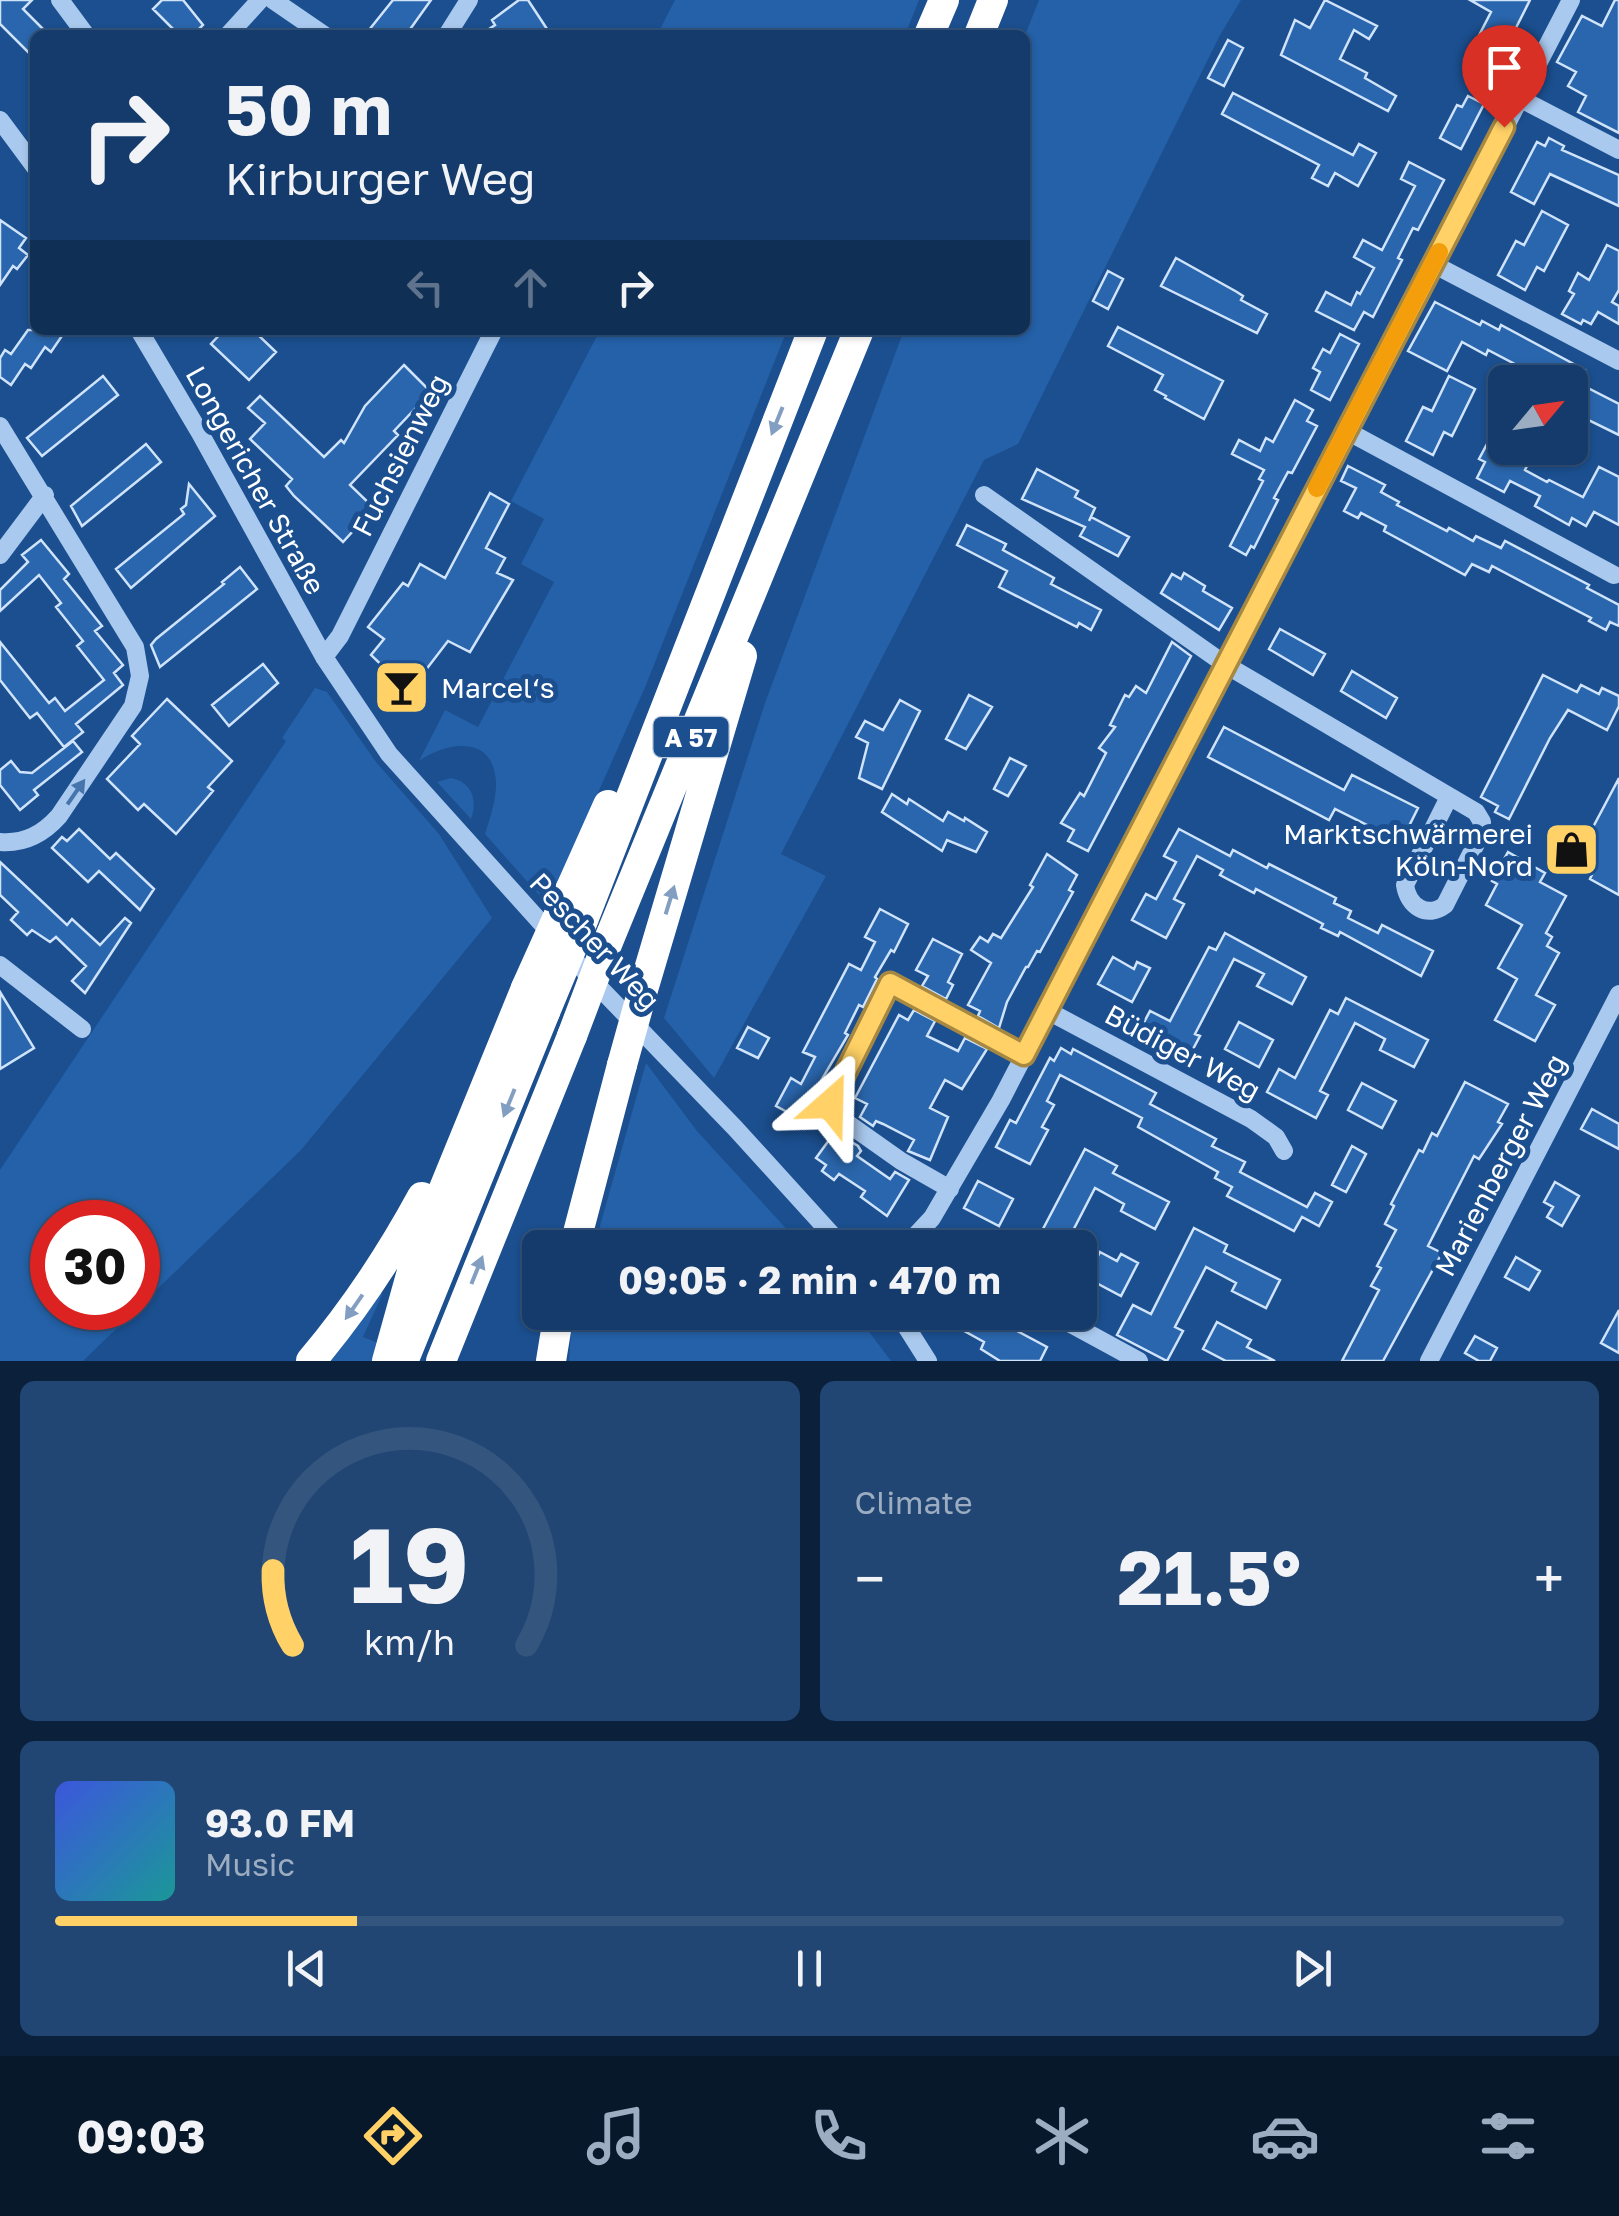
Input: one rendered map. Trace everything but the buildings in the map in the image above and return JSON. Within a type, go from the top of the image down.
[{"type":"highway","points":[[932,30],[944,0]]},
{"type":"highway","points":[[981,30],[994,0]]},
{"type":"highway","name":"A 57","points":[[404,1361],[580,928],[811,335]]},
{"type":"highway","name":"A 57","points":[[441,1361],[857,335]]},
{"type":"highway","points":[[579,1230],[642,993],[782,521]]},
{"type":"highway","points":[[387,1361],[416,1257],[476,1104],[626,766],[660,717]]},
{"type":"highway","points":[[310,1361],[376,1276],[476,1104]]},
{"type":"highway","points":[[551,1361],[556,1330]]},
{"type":"street","points":[[60,0],[82,30]]},
{"type":"street","points":[[233,30],[260,0]]},
{"type":"street","points":[[273,0],[317,30]]},
{"type":"street","points":[[450,30],[469,0]]},
{"type":"street","points":[[924,1230],[1048,1011],[1571,0]]},
{"type":"street","points":[[1519,98],[1619,150]]},
{"type":"street","points":[[0,120],[30,160]]},
{"type":"street","points":[[1433,264],[1619,361]]},
{"type":"street","name":"Longericher Straße","points":[[142,335],[324,657]]},
{"type":"street","name":"Fuchsienweg","points":[[324,657],[340,636],[491,335]]},
{"type":"street","points":[[0,426],[136,647],[140,661],[139,689],[133,706],[60,816],[48,829],[26,840],[0,842]]},
{"type":"street","points":[[1347,431],[1614,575]]},
{"type":"street","points":[[0,555],[45,495]]},
{"type":"street","points":[[984,496],[1226,664],[1476,812],[1482,828],[1445,905],[1434,911],[1424,910],[1409,899],[1405,885],[1449,797]]},
{"type":"street","name":"Pescher Weg","points":[[324,657],[398,765],[585,972],[736,1128],[828,1230]]},
{"type":"street","points":[[0,965],[82,1028]]},
{"type":"street","points":[[950,1189],[901,1162],[834,1113],[830,1104],[890,983],[1024,1055]]},
{"type":"street","name":"Marienberger Weg","points":[[1429,1361],[1619,994]]},
{"type":"street","name":"Büdiger Weg","points":[[1048,1011],[1251,1119],[1276,1136],[1284,1152]]},
{"type":"street","points":[[908,1330],[928,1361]]},
{"type":"street","points":[[1082,1330],[1139,1361]]},
{"type":"shaded area","points":[[675,0],[919,0],[907,30],[660,30]]},
{"type":"shaded area","points":[[1039,0],[1241,0],[1219,37],[1018,444],[984,460],[781,854],[826,876],[714,1078],[664,1018],[765,703],[902,335],[1030,335],[1027,30]]},
{"type":"shaded area","points":[[597,335],[785,335],[646,685],[548,905],[485,834],[496,786],[494,770],[482,751],[450,747],[419,761],[445,710],[478,727],[554,582],[521,564],[544,519],[511,501]]},
{"type":"shaded area","points":[[315,688],[327,692],[376,762],[439,834],[492,918],[301,1150],[160,1287],[160,1200],[30,1200],[30,1330],[115,1330],[83,1361],[0,1361],[0,1170],[286,741],[282,738]]},
{"type":"shaded area","points":[[451,778],[464,783],[472,793],[471,819],[437,782]]},
{"type":"shaded area","points":[[646,1063],[697,1131],[787,1230],[599,1230]]},
{"type":"shaded area","points":[[379,1288],[382,1295],[363,1337],[383,1345],[376,1361],[323,1361]]},
{"type":"shaded area","points":[[868,1330],[891,1361],[569,1361],[571,1331]]},
{"type":"slow traffic","points":[[1317,488],[1439,252]]},
{"type":"place","name":"Marcel‘s","points":[[402,687]]},
{"type":"place","name":"Marktschwärmerei Köln-Nord","points":[[1572,849]]},
{"type":"route","points":[[830,1104],[890,983],[1024,1055],[1504,127]]}]
